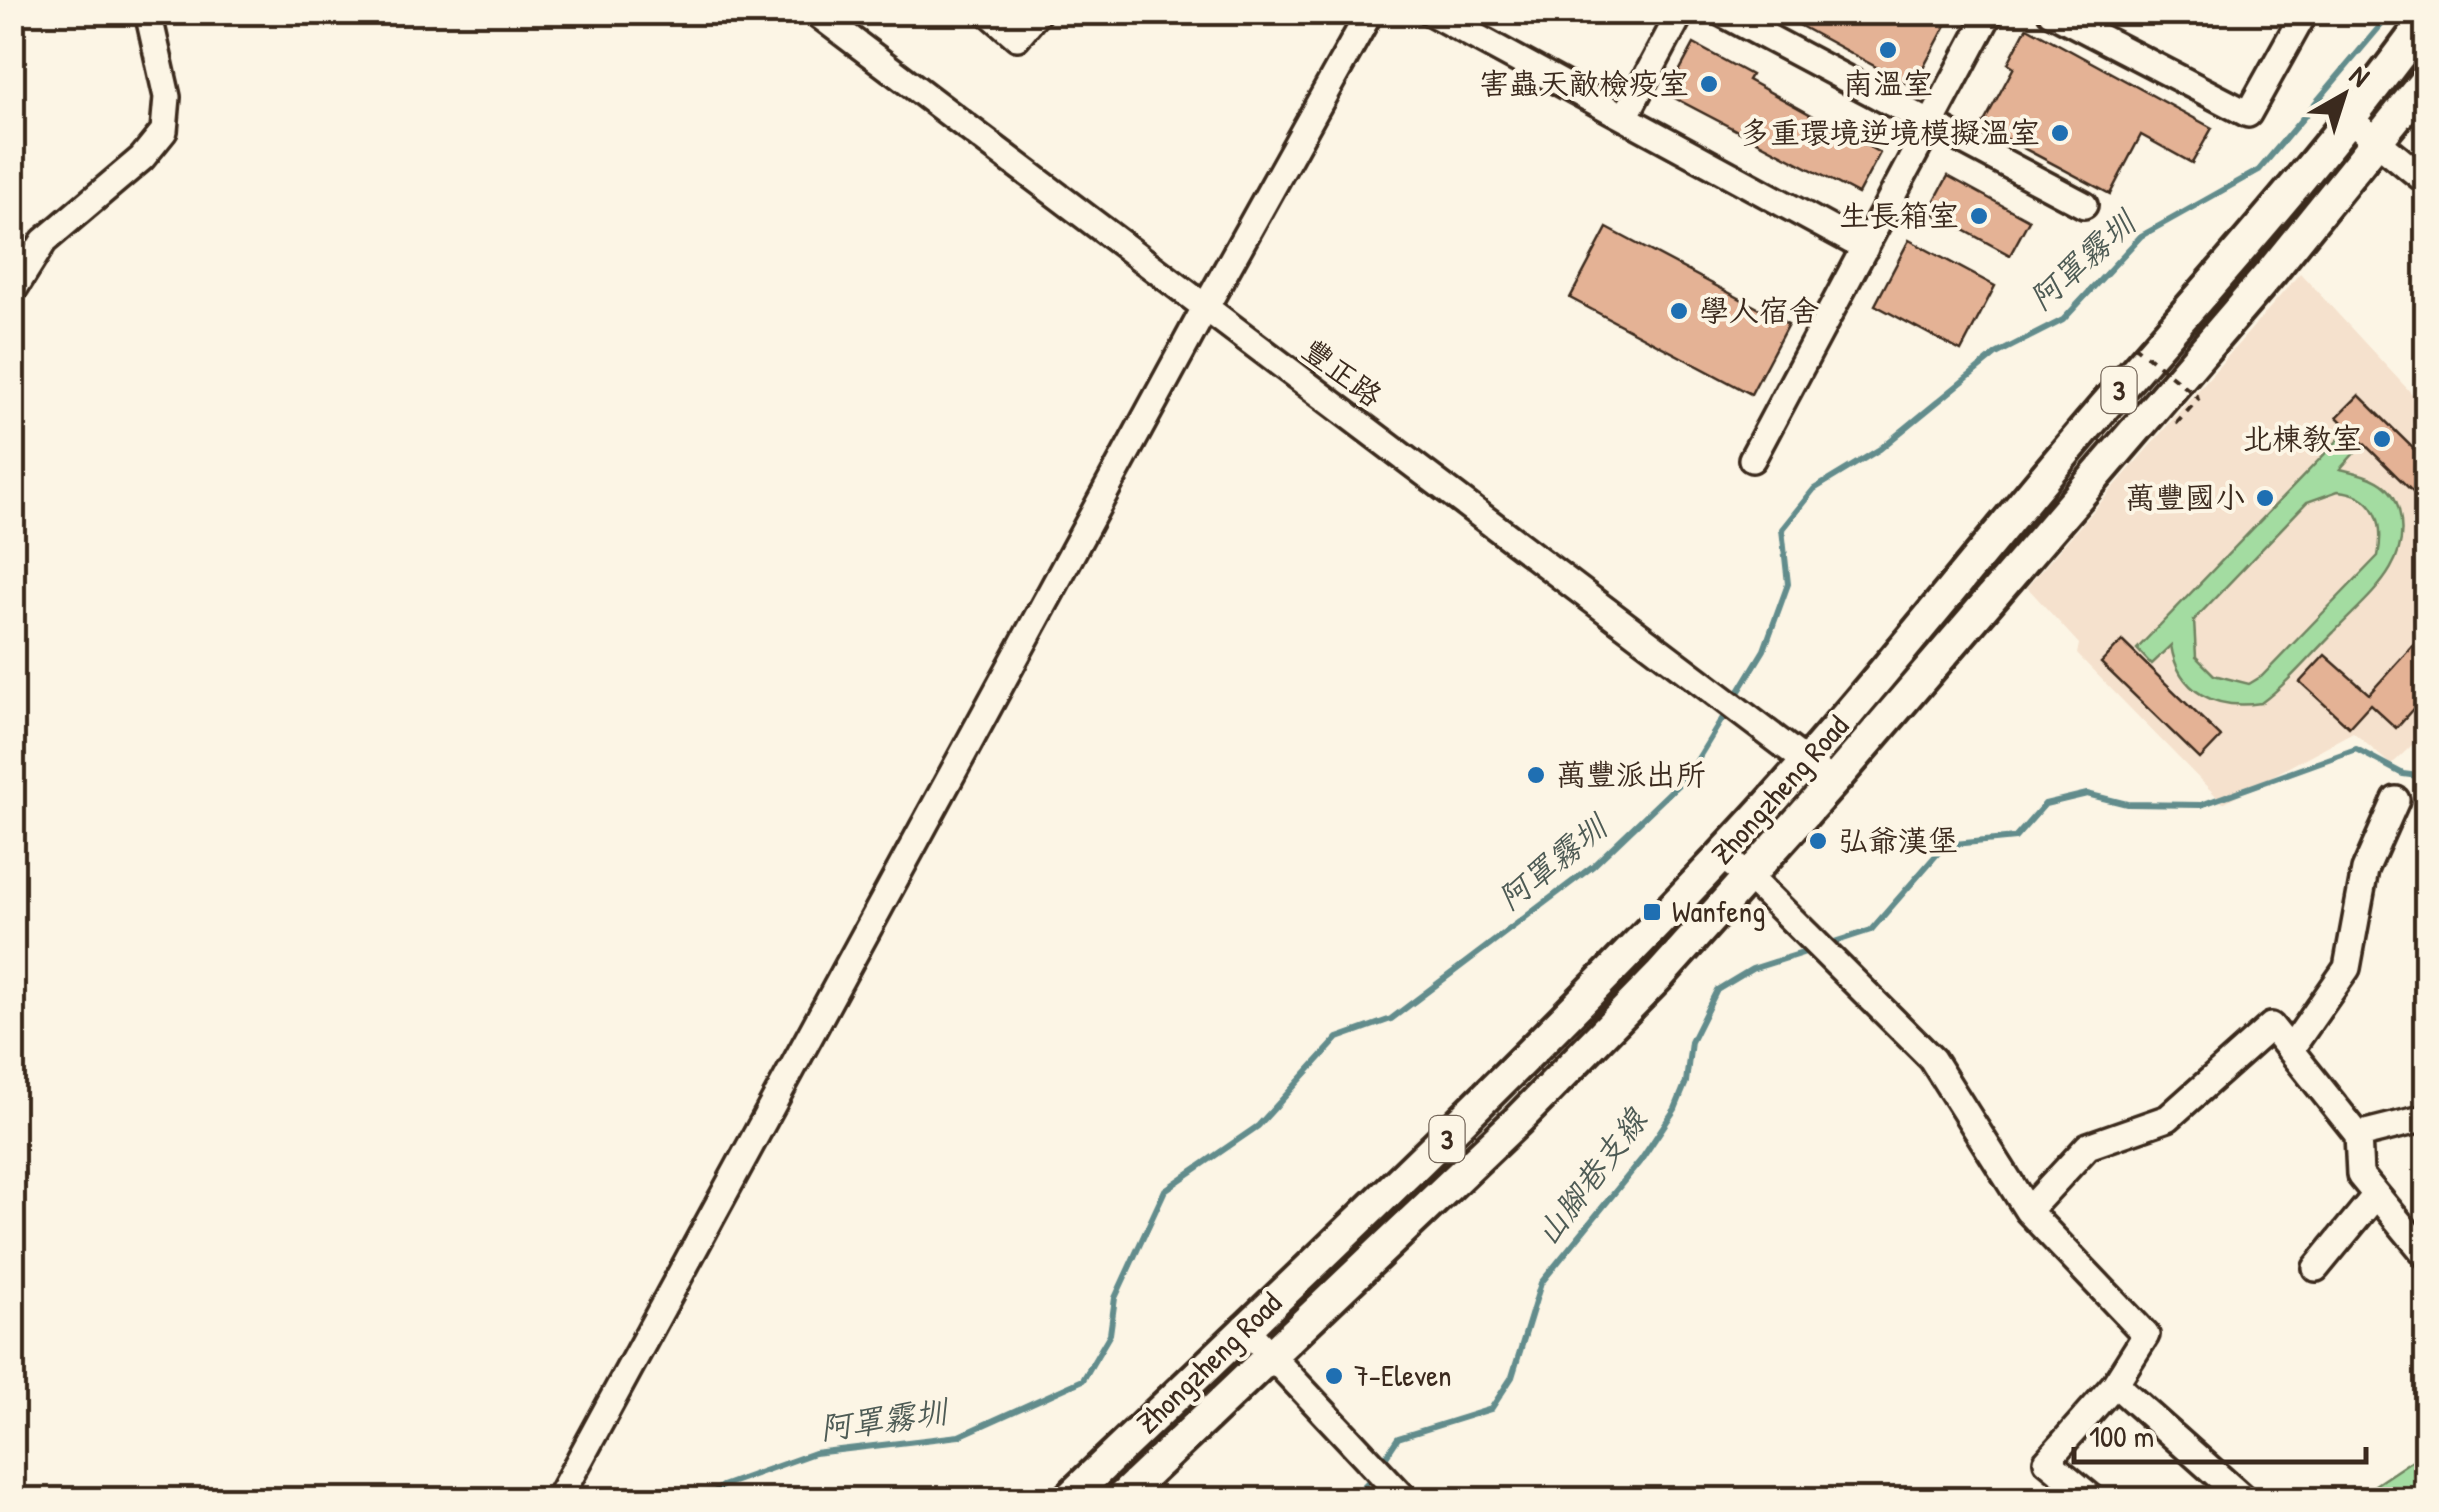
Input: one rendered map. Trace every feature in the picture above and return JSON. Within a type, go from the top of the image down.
[{"type":"main road","name":"Zhongzheng Road","points":[[1067,1500],[1440,1146],[1810,761],[2101,410],[2352,121],[2426,20]]},
{"type":"main road","name":"Zhongzheng Road","points":[[1119,1500],[1518,1120],[1660,975],[1833,782],[2272,271],[2426,80]]},
{"type":"street","points":[[12,292],[44,241],[142,158],[164,131],[167,98],[148,12]]},
{"type":"street","name":"豐正路","points":[[815,12],[1204,310],[1833,782]]},
{"type":"street","points":[[988,12],[1016,37],[1038,12]]},
{"type":"street","points":[[560,1496],[1370,12]]},
{"type":"street","points":[[1430,12],[1865,248]]},
{"type":"street","points":[[1625,116],[1680,12]]},
{"type":"street","points":[[1720,12],[1929,127],[2084,206]]},
{"type":"street","points":[[1752,459],[1990,12]]},
{"type":"street","points":[[2051,12],[2248,114],[2302,16],[2295,12]]},
{"type":"street","points":[[2352,121],[2426,181]]},
{"type":"street","points":[[2290,1050],[2347,968],[2366,870],[2396,800]]},
{"type":"street","points":[[1722,856],[1748,876],[1932,1059],[2028,1211],[2146,1335],[2115,1384],[2047,1461],[2092,1498]]},
{"type":"street","points":[[2028,1211],[2088,1146],[2168,1118],[2271,1026],[2358,1135],[2360,1175],[2426,1254]]},
{"type":"street","points":[[2358,1135],[2426,1118]]},
{"type":"street","points":[[2316,1268],[2376,1194]]},
{"type":"street","points":[[1244,1328],[1406,1500]]},
{"type":"street","points":[[2115,1384],[2245,1500]]},
{"type":"path","points":[[2133,345],[2199,398],[2170,430]]},
{"type":"shaded area","name":"萬豐國小","points":[[2300,273],[2426,409],[2426,732],[2391,765],[2353,732],[2223,803],[2077,654],[2079,644],[2027,587]]},
{"type":"green space","points":[[2341,437],[2356,451],[2340,469],[2377,480],[2396,500],[2402,530],[2400,547],[2385,578],[2299,669],[2261,703],[2229,704],[2202,695],[2182,675],[2171,645],[2151,664],[2137,649]],"holes":[[[2338,491],[2351,493],[2375,512],[2380,532],[2378,556],[2262,676],[2249,684],[2214,675],[2196,657],[2194,620],[2307,502]]]},
{"type":"green space","points":[[2426,1451],[2426,1499],[2354,1499]]},
{"type":"building","name":"南溫室","points":[[1775,12],[1953,12],[1913,87]]},
{"type":"building","points":[[2027,27],[2212,128],[2192,163],[2141,135],[2110,194],[1982,126],[2014,67],[2008,63]]},
{"type":"building","points":[[1694,44],[1751,75],[1748,80],[1880,153],[1858,194],[1667,94]]},
{"type":"building","name":"生長箱室","points":[[1948,176],[2029,220],[2010,255],[1929,211]]},
{"type":"building","name":"學人宿舍","points":[[1607,228],[1788,324],[1751,394],[1570,298]]},
{"type":"building","points":[[1909,240],[1995,286],[1961,351],[1875,305]]},
{"type":"building","name":"北棟教室","points":[[2359,395],[2426,461],[2426,505],[2337,417]]},
{"type":"building","points":[[2426,631],[2426,694],[2396,728],[2370,704],[2349,727],[2300,682],[2325,655],[2369,694]]},
{"type":"building","points":[[2122,641],[2221,737],[2200,759],[2101,663]]},
{"type":"waterway","name":"阿罩霧圳","points":[[1733,701],[1764,650],[1788,584],[1782,529],[1814,489],[1880,449],[1996,354],[2063,320],[2141,236],[2259,170],[2392,12]]},
{"type":"waterway","name":"阿罩霧圳","points":[[705,1500],[722,1486],[814,1453],[959,1436],[1083,1380],[1110,1334],[1115,1298],[1165,1190],[1258,1126],[1338,1038],[1391,1019],[1593,866],[1688,775],[1727,711]]},
{"type":"waterway","name":"山腳巷支線","points":[[1828,944],[1871,930],[1945,845],[2015,838],[2045,804],[2087,794],[2127,804],[2201,805],[2356,749],[2403,774],[2426,777]]},
{"type":"waterway","name":"山腳巷支線","points":[[1380,1465],[1398,1438],[1491,1409],[1512,1377],[1541,1283],[1641,1160],[1675,1109],[1686,1082],[1691,1042],[1717,990],[1752,969],[1812,950]]},
{"type":"waterway","name":"山腳巷支線","points":[[1350,1500],[1374,1476]]},
{"type":"place","name":"南溫室","points":[[1888,50]]},
{"type":"place","name":"害蟲天敵檢疫室","points":[[1709,84]]},
{"type":"place","name":"多重環境逆境模擬溫室","points":[[2060,133]]},
{"type":"place","name":"生長箱室","points":[[1979,216]]},
{"type":"place","name":"學人宿舍","points":[[1679,311]]},
{"type":"place","name":"北棟教室","points":[[2382,439]]},
{"type":"place","name":"萬豐國小","points":[[2265,498]]},
{"type":"place","name":"萬豐派出所","points":[[1536,775]]},
{"type":"place","name":"弘爺漢堡","points":[[1818,841]]},
{"type":"place","name":"Wanfeng","points":[[1652,912]]},
{"type":"place","name":"7-Eleven","points":[[1334,1376]]}]
